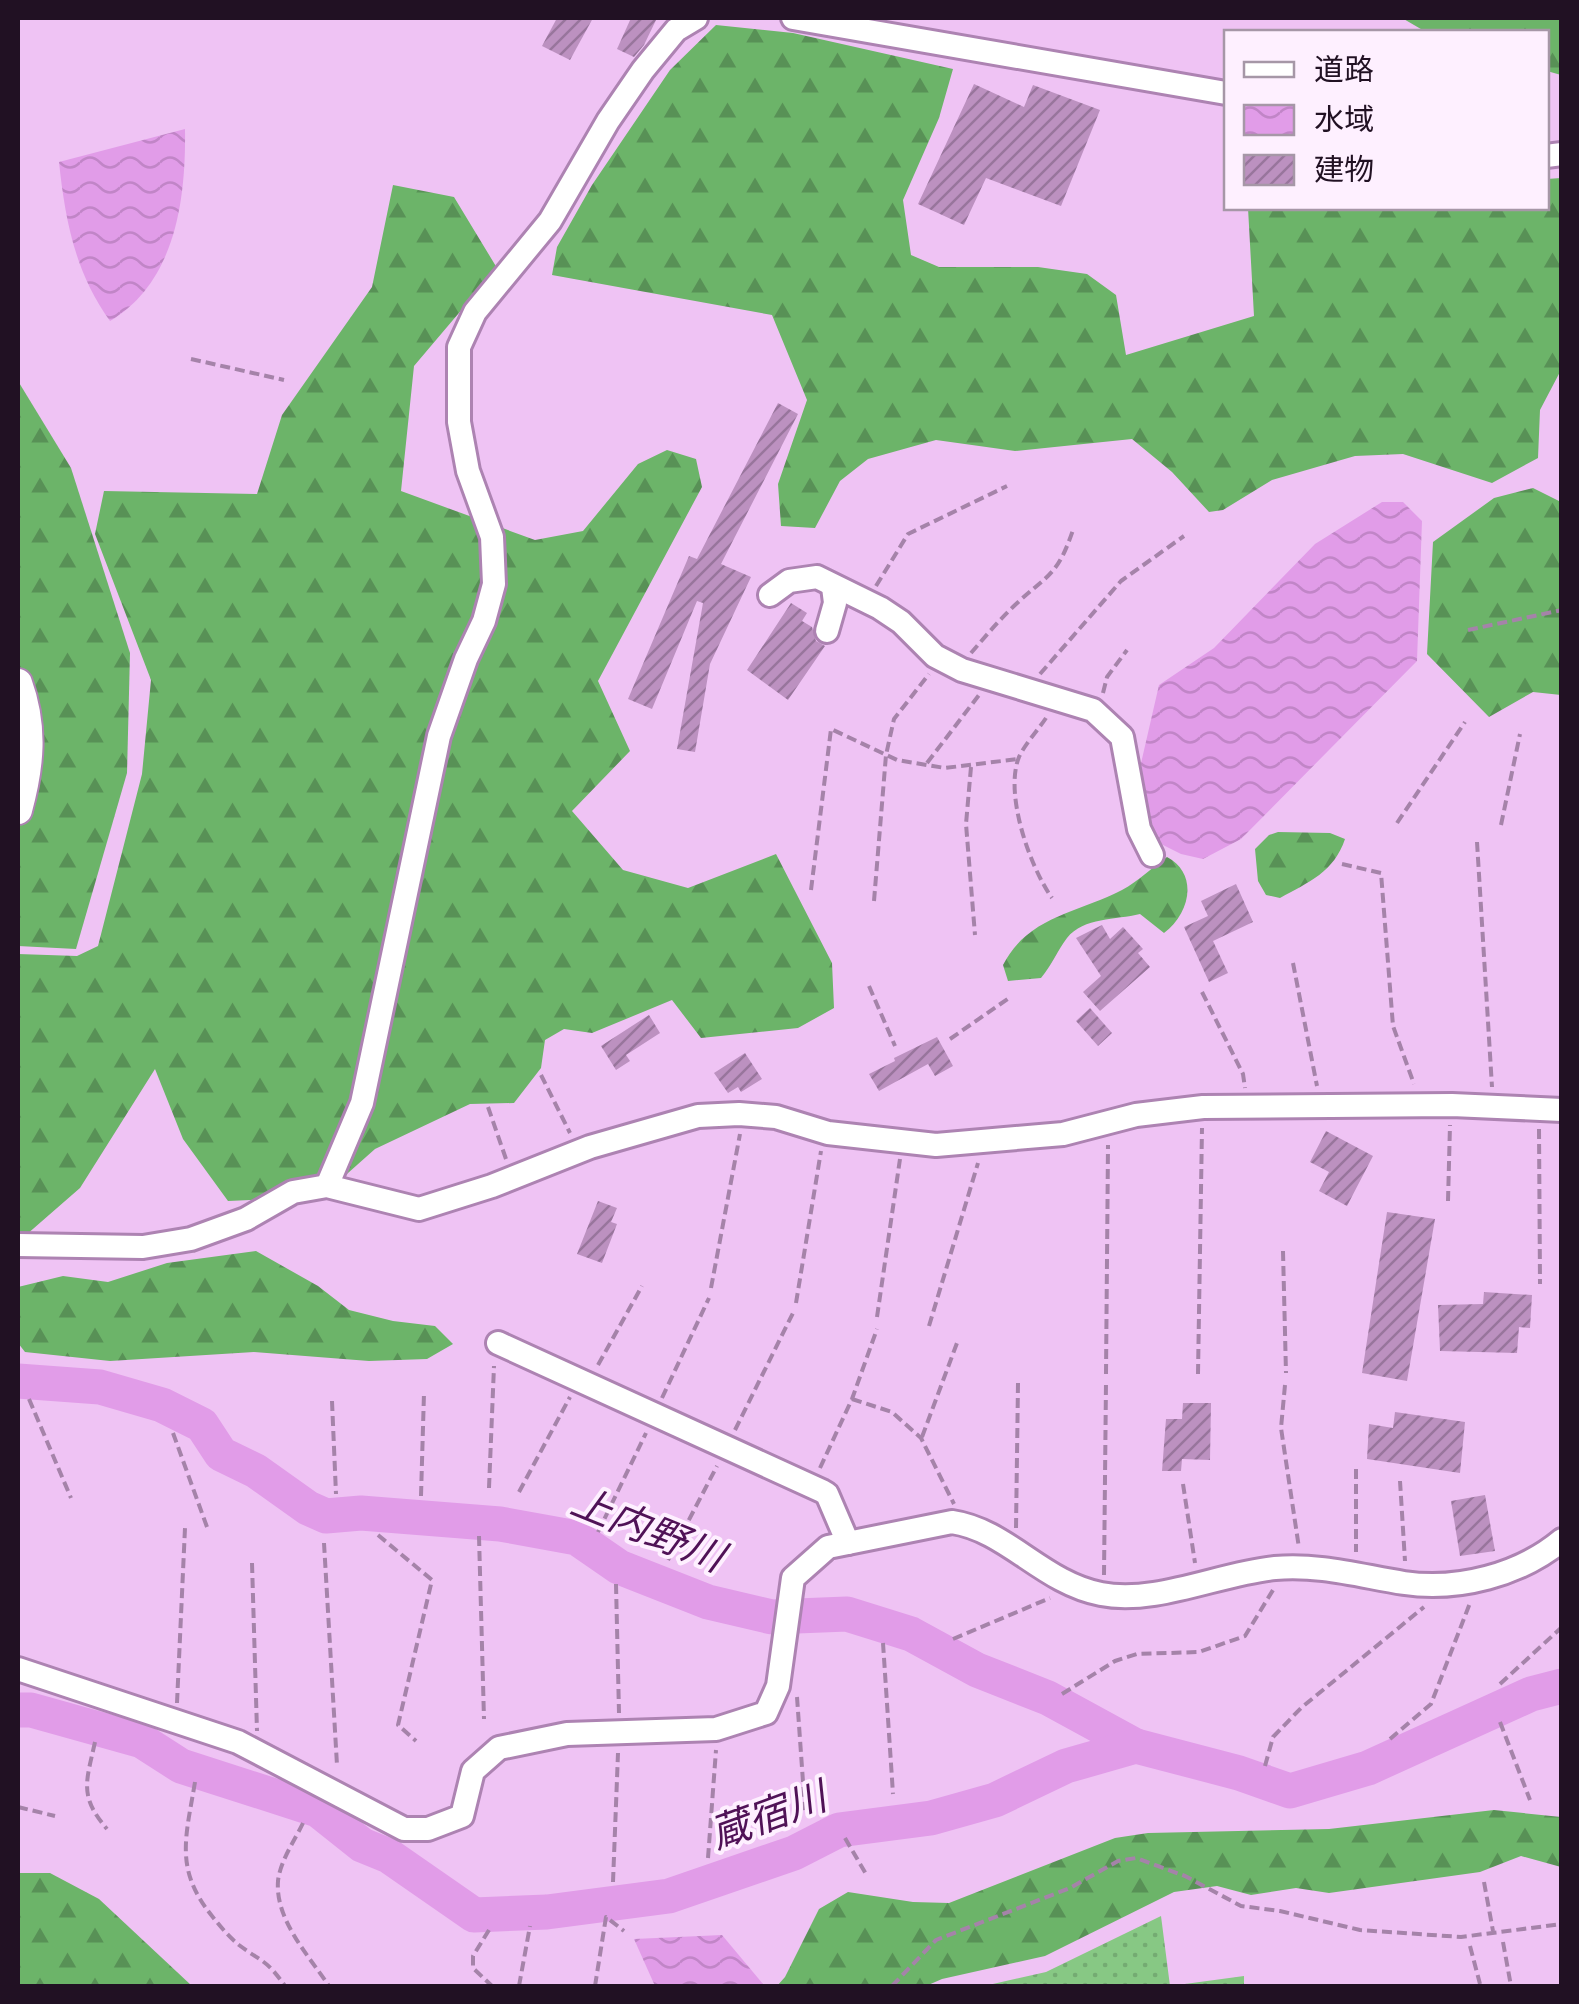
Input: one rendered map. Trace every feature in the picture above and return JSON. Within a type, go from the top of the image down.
[{"type":"street","points":[[327,1186],[362,1102],[439,736],[484,621],[494,584],[492,537],[468,471],[459,422],[459,347],[476,312],[550,221],[608,121],[643,70],[676,30],[696,18]]},
{"type":"street","points":[[794,18],[1224,93]]},
{"type":"street","points":[[770,594],[801,577],[817,577],[880,608],[901,622],[935,656],[962,670],[1093,710],[1122,736],[1139,830],[1152,855]]},
{"type":"street","points":[[826,631],[835,603],[833,587]]},
{"type":"street","points":[[18,683],[30,740],[28,770],[18,810]]},
{"type":"street","points":[[18,1245],[143,1247],[191,1239],[246,1219],[294,1192],[327,1186],[419,1209],[492,1186],[590,1147],[698,1116],[776,1117],[828,1133],[936,1144],[1063,1134],[1136,1115],[1203,1107],[1452,1105],[1562,1110]]},
{"type":"street","points":[[496,1350],[822,1491],[848,1543]]},
{"type":"street","points":[[18,1669],[238,1742],[404,1828],[428,1829],[462,1816],[473,1770],[499,1748],[567,1734],[716,1729],[766,1713],[778,1686],[793,1578],[828,1548],[952,1522],[968,1524],[1062,1583],[1105,1595],[1142,1594],[1253,1570],[1302,1565],[1427,1585],[1484,1578],[1526,1565],[1562,1540]]},
{"type":"path","points":[[190,359],[284,380]]},
{"type":"path","points":[[872,594],[908,534],[1007,486]]},
{"type":"path","points":[[964,660],[1015,604],[1044,582],[1063,560],[1074,530]]},
{"type":"path","points":[[1034,681],[1120,581],[1184,536]]},
{"type":"path","points":[[1468,630],[1562,610]]},
{"type":"path","points":[[1100,704],[1108,677],[1127,650]]},
{"type":"path","points":[[874,901],[886,755],[894,719],[932,670]]},
{"type":"path","points":[[925,765],[985,688]]},
{"type":"path","points":[[1052,898],[1037,877],[1016,810],[1018,758],[1054,706]]},
{"type":"path","points":[[1397,823],[1464,722]]},
{"type":"path","points":[[811,890],[832,729],[886,755],[925,765],[971,767],[1018,758]]},
{"type":"path","points":[[1501,825],[1520,734]]},
{"type":"path","points":[[971,767],[966,824],[975,935]]},
{"type":"path","points":[[1476,842],[1492,1094]]},
{"type":"path","points":[[1342,864],[1381,874],[1393,1026],[1417,1090]]},
{"type":"path","points":[[1293,963],[1318,1095]]},
{"type":"path","points":[[870,986],[895,1046]]},
{"type":"path","points":[[1202,992],[1243,1074],[1247,1097]]},
{"type":"path","points":[[950,1040],[1009,998]]},
{"type":"path","points":[[541,1075],[575,1143]]},
{"type":"path","points":[[488,1107],[509,1169]]},
{"type":"path","points":[[1448,1200],[1450,1115]]},
{"type":"path","points":[[1198,1374],[1203,1118]]},
{"type":"path","points":[[1539,1119],[1540,1284]]},
{"type":"path","points":[[712,1288],[740,1129]]},
{"type":"path","points":[[1106,1374],[1108,1135]]},
{"type":"path","points":[[796,1303],[823,1141]]},
{"type":"path","points":[[877,1317],[901,1150]]},
{"type":"path","points":[[929,1326],[981,1154]]},
{"type":"path","points":[[1284,1251],[1286,1373]]},
{"type":"path","points":[[592,1376],[642,1286]]},
{"type":"path","points":[[658,1406],[709,1298]]},
{"type":"path","points":[[730,1440],[793,1314]]},
{"type":"path","points":[[815,1479],[852,1398],[877,1329]]},
{"type":"path","points":[[922,1438],[956,1343]]},
{"type":"path","points":[[489,1488],[496,1350]]},
{"type":"path","points":[[1104,1580],[1106,1382]]},
{"type":"path","points":[[1016,1534],[1018,1383]]},
{"type":"path","points":[[1285,1385],[1281,1428],[1299,1553]]},
{"type":"path","points":[[520,1492],[574,1389]]},
{"type":"path","points":[[421,1496],[424,1393]]},
{"type":"path","points":[[852,1398],[892,1412],[922,1438],[959,1512]]},
{"type":"path","points":[[28,1399],[71,1498]]},
{"type":"path","points":[[332,1402],[336,1494]]},
{"type":"path","points":[[598,1532],[650,1424]]},
{"type":"path","points":[[173,1433],[207,1527]]},
{"type":"path","points":[[668,1560],[721,1457]]},
{"type":"path","points":[[1356,1470],[1356,1561]]},
{"type":"path","points":[[1400,1481],[1405,1570]]},
{"type":"path","points":[[1183,1484],[1197,1575]]},
{"type":"path","points":[[177,1708],[186,1528]]},
{"type":"path","points":[[378,1535],[432,1580],[398,1725],[416,1741]]},
{"type":"path","points":[[480,1536],[484,1718]]},
{"type":"path","points":[[324,1543],[337,1766]]},
{"type":"path","points":[[252,1563],[258,1740]]},
{"type":"path","points":[[1062,1694],[1114,1661],[1137,1654],[1199,1652],[1245,1636],[1279,1580]]},
{"type":"path","points":[[616,1584],[619,1713]]},
{"type":"path","points":[[953,1639],[1059,1594]]},
{"type":"path","points":[[1265,1766],[1273,1737],[1300,1708],[1432,1600]]},
{"type":"path","points":[[1390,1739],[1430,1704],[1470,1603]]},
{"type":"path","points":[[1500,1684],[1562,1628]]},
{"type":"path","points":[[883,1643],[893,1794]]},
{"type":"path","points":[[797,1693],[805,1810]]},
{"type":"path","points":[[1500,1722],[1530,1800]]},
{"type":"path","points":[[708,1858],[716,1740]]},
{"type":"path","points":[[95,1742],[87,1792],[90,1808],[107,1828]]},
{"type":"path","points":[[613,1882],[619,1743]]},
{"type":"path","points":[[195,1782],[184,1848],[194,1894],[238,1944],[268,1962],[285,1986]]},
{"type":"path","points":[[18,1807],[56,1816]]},
{"type":"path","points":[[303,1823],[282,1867],[279,1896],[290,1929],[329,1986]]},
{"type":"path","points":[[845,1838],[866,1874]]},
{"type":"path","points":[[892,1986],[936,1940],[1070,1888],[1118,1861],[1136,1858],[1185,1876],[1241,1906],[1360,1930],[1461,1937],[1562,1924]]},
{"type":"path","points":[[1484,1882],[1494,1932]]},
{"type":"path","points":[[595,1986],[606,1916],[624,1932]]},
{"type":"path","points":[[519,1986],[530,1926]]},
{"type":"path","points":[[489,1930],[474,1956],[474,1968],[492,1986]]},
{"type":"path","points":[[1504,1942],[1511,1986]]},
{"type":"path","points":[[1470,1946],[1480,1984]]},
{"type":"green space","points":[[1402,18],[1561,18],[1561,75],[1549,72],[1549,30],[1423,30]]},
{"type":"green space","points":[[716,25],[793,33],[953,69],[939,118],[903,200],[911,255],[939,267],[1038,267],[1087,274],[1116,295],[1126,355],[1254,316],[1248,210],[1549,210],[1549,179],[1561,178],[1561,370],[1540,410],[1538,458],[1492,483],[1403,454],[1355,456],[1272,480],[1223,510],[1209,512],[1172,472],[1132,439],[1015,451],[936,440],[868,459],[840,481],[815,528],[781,526],[778,484],[807,400],[772,315],[552,275],[557,247],[592,185],[670,70]]},
{"type":"green space","points":[[393,185],[454,197],[497,268],[414,366],[401,491],[535,540],[583,531],[638,464],[667,450],[696,459],[702,487],[598,681],[630,751],[572,811],[623,870],[688,888],[776,854],[832,963],[834,1008],[798,1028],[701,1038],[672,1000],[592,1033],[564,1029],[545,1040],[541,1068],[514,1103],[470,1104],[375,1149],[321,1197],[228,1201],[183,1139],[155,1069],[80,1188],[18,1242],[18,954],[77,956],[98,946],[142,774],[151,680],[95,534],[104,491],[257,494],[282,415],[372,287]]},
{"type":"green space","points":[[18,381],[71,468],[130,653],[127,773],[76,949],[18,946]]},
{"type":"green space","points":[[1533,488],[1561,502],[1561,695],[1533,692],[1489,717],[1427,654],[1433,542],[1494,498]]},
{"type":"green space","points":[[1278,832],[1330,833],[1345,839],[1327,868],[1280,898],[1266,895],[1258,881],[1255,849]]},
{"type":"green space","points":[[1167,857],[1184,873],[1187,894],[1180,916],[1164,933],[1140,914],[1091,923],[1067,938],[1041,978],[1008,981],[1003,965],[1026,936],[1055,918],[1122,890]]},
{"type":"green space","points":[[256,1251],[318,1286],[349,1310],[435,1326],[453,1344],[427,1359],[369,1361],[254,1352],[110,1361],[25,1352],[18,1343],[18,1287],[63,1276],[108,1282],[167,1263]]},
{"type":"green space","points":[[1494,1810],[1561,1817],[1561,1867],[1521,1856],[1480,1872],[1329,1893],[1296,1888],[1251,1895],[1217,1886],[1174,1892],[1045,1956],[926,1986],[777,1986],[819,1909],[848,1892],[949,1903],[1115,1838],[1148,1833],[1329,1829]]},
{"type":"green space","points":[[18,1873],[50,1873],[99,1899],[192,1986],[18,1986]]},
{"type":"green space","points":[[1161,1916],[1170,1986],[984,1986],[1046,1972]]},
{"type":"green space","points":[[1244,1976],[1244,1986],[1170,1986]]},
{"type":"water","points":[[185,129],[183,183],[173,236],[150,284],[110,321],[80,265],[59,162]]},
{"type":"water","points":[[1382,502],[1403,502],[1422,521],[1417,661],[1241,839],[1203,859],[1181,854],[1151,839],[1139,772],[1159,685],[1214,648],[1315,544]]},
{"type":"water","points":[[722,1935],[763,1984],[655,1986],[634,1939]]},
{"type":"building","points":[[557,18],[593,18],[570,60],[542,46]]},
{"type":"building","points":[[631,18],[657,18],[634,57],[617,49]]},
{"type":"building","points":[[974,84],[1024,107],[1033,85],[1100,110],[1061,206],[986,178],[964,225],[918,204]]},
{"type":"building","points":[[778,403],[798,414],[721,564],[751,577],[710,664],[695,752],[677,749],[703,603],[697,601],[652,709],[628,699],[689,556],[697,559]]},
{"type":"building","points":[[791,603],[807,613],[802,621],[812,627],[816,641],[825,646],[788,700],[747,670]]},
{"type":"building","points":[[1236,884],[1253,922],[1213,941],[1228,973],[1209,982],[1184,927],[1208,916],[1201,901]]},
{"type":"building","points":[[1102,925],[1110,939],[1123,927],[1143,949],[1138,953],[1150,967],[1100,1011],[1083,992],[1101,976],[1076,938]]},
{"type":"building","points":[[1090,1008],[1112,1033],[1098,1046],[1076,1021]]},
{"type":"building","points":[[649,1015],[660,1033],[626,1055],[630,1061],[616,1070],[601,1046]]},
{"type":"building","points":[[937,1037],[953,1066],[935,1076],[928,1064],[879,1091],[869,1074]]},
{"type":"building","points":[[745,1053],[762,1079],[741,1092],[738,1087],[728,1093],[714,1073]]},
{"type":"building","points":[[1326,1131],[1373,1156],[1347,1206],[1319,1191],[1329,1172],[1310,1162]]},
{"type":"building","points":[[598,1201],[617,1208],[611,1222],[617,1224],[602,1263],[577,1254]]},
{"type":"building","points":[[1387,1212],[1435,1219],[1407,1381],[1362,1373]]},
{"type":"building","points":[[1484,1292],[1532,1295],[1530,1328],[1519,1327],[1517,1353],[1440,1351],[1438,1305],[1483,1304]]},
{"type":"building","points":[[1183,1403],[1211,1403],[1210,1460],[1182,1459],[1181,1471],[1162,1471],[1166,1419],[1182,1419]]},
{"type":"building","points":[[1395,1412],[1465,1422],[1460,1473],[1367,1459],[1369,1424],[1393,1428]]},
{"type":"building","points":[[1485,1495],[1495,1551],[1460,1556],[1451,1501]]},
{"type":"waterway","name":"上内野川","points":[[18,1381],[100,1387],[162,1405],[202,1425],[221,1454],[256,1471],[308,1508],[326,1516],[361,1513],[500,1524],[577,1538],[619,1567],[708,1602],[772,1617],[847,1614],[911,1634],[977,1670],[1048,1698],[1136,1746]]},
{"type":"waterway","name":"蔵宿川","points":[[18,1710],[31,1710],[142,1741],[181,1766],[318,1810],[362,1845],[389,1856],[474,1915],[547,1912],[669,1896],[794,1853],[839,1830],[931,1818],[995,1800],[1066,1766],[1136,1746],[1290,1791],[1368,1768],[1531,1694],[1562,1686]]}]
